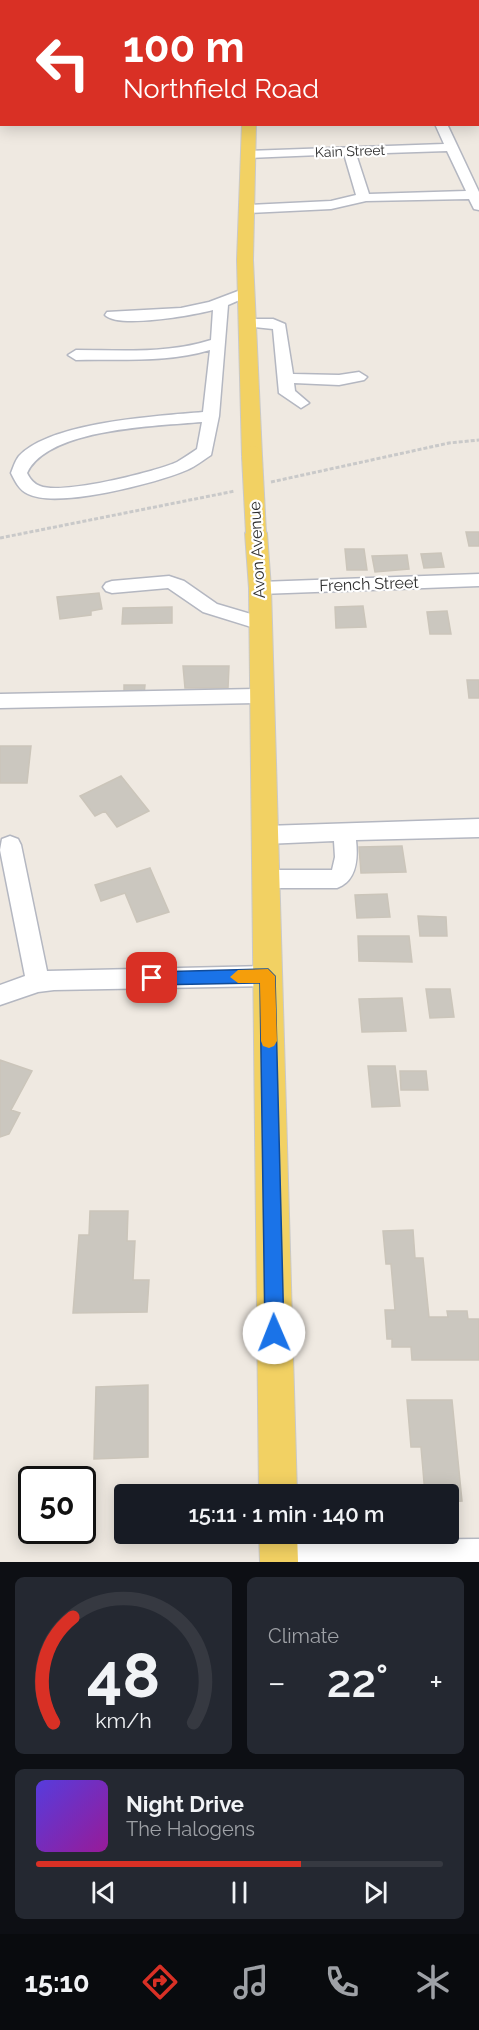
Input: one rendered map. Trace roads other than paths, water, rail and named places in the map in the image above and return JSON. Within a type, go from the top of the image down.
[{"type":"main road","name":"Avon Avenue","points":[[249,126],[246,292],[261,624],[278,1484]]},
{"type":"street","points":[[247,209],[331,205],[366,197],[387,199],[475,194],[442,126]]},
{"type":"street","name":"Kain Street","points":[[249,154],[452,147]]},
{"type":"street","points":[[350,151],[363,196],[366,197]]},
{"type":"street","points":[[112,315],[172,315],[220,303],[246,292]]},
{"type":"street","points":[[211,416],[124,426],[84,434],[43,448],[26,459],[19,473],[24,484],[30,488],[56,494],[82,490],[183,465],[205,451],[211,416],[220,303]]},
{"type":"street","points":[[248,323],[273,323],[280,327],[287,393],[301,403]]},
{"type":"street","points":[[76,355],[168,353],[190,351],[218,343]]},
{"type":"street","points":[[285,378],[339,380],[358,376]]},
{"type":"street","name":"French Street","points":[[260,588],[479,580]]},
{"type":"street","points":[[112,587],[169,582],[178,585],[210,608],[261,624]]},
{"type":"street","points":[[0,701],[262,696]]},
{"type":"street","points":[[265,835],[479,828]]},
{"type":"street","points":[[266,879],[337,879],[344,874],[346,866],[344,832]]},
{"type":"street","points":[[10,845],[38,982]]},
{"type":"street","points":[[0,995],[38,982],[268,976]]},
{"type":"street","points":[[279,1551],[479,1556]]}]
